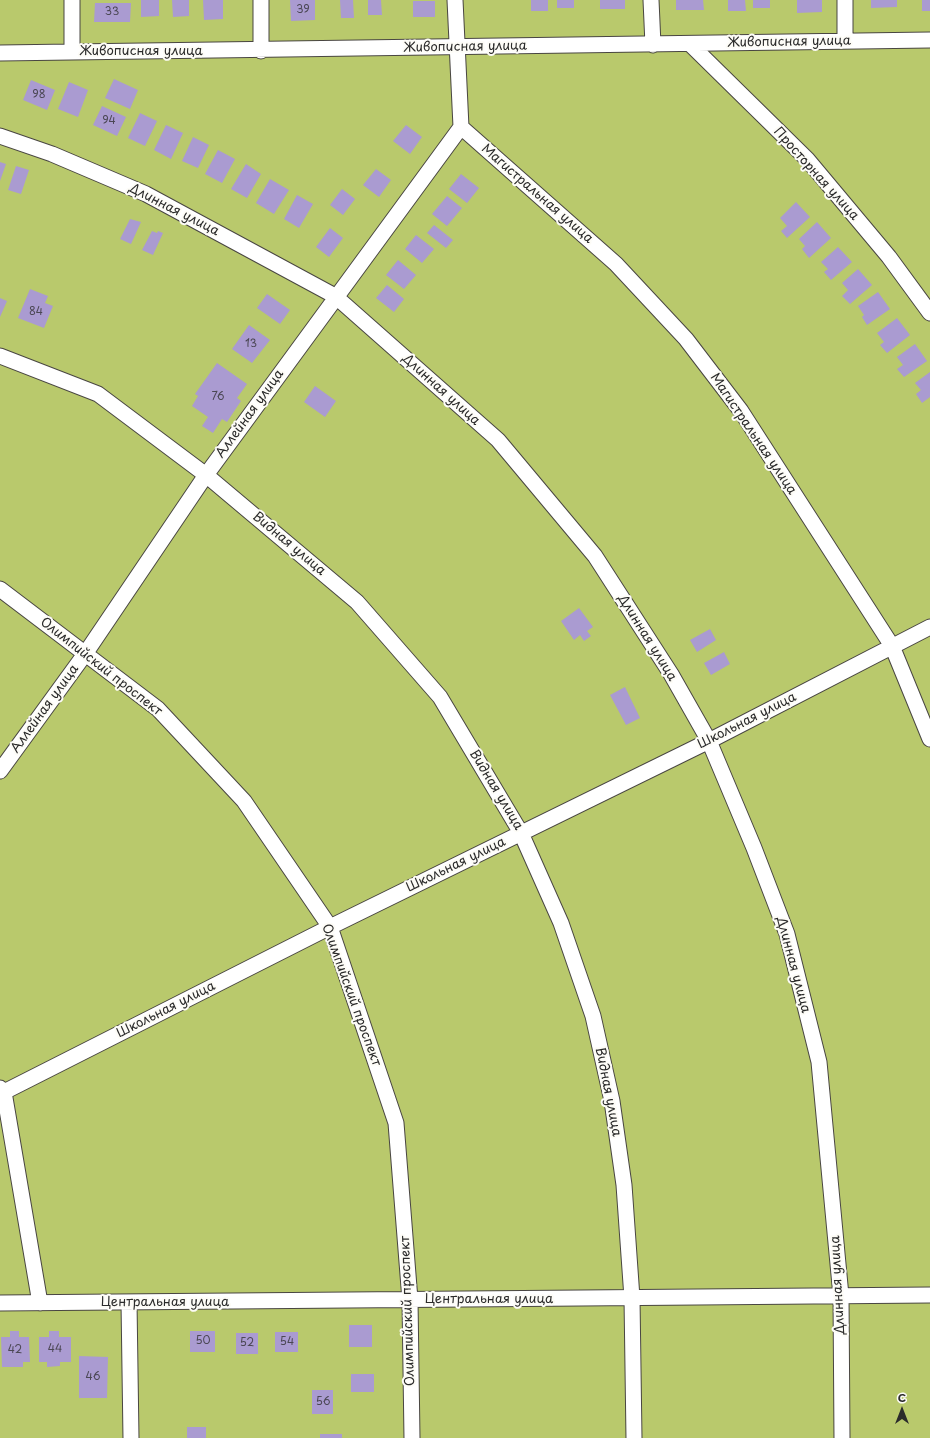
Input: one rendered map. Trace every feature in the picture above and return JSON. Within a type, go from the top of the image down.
[{"type":"street","points":[[72,0],[72,52]]},
{"type":"street","points":[[260,0],[261,51]]},
{"type":"street","points":[[455,0],[456,47],[461,126]]},
{"type":"street","points":[[651,0],[653,45]]},
{"type":"street","points":[[845,0],[845,41]]},
{"type":"street","name":"Живописная улица","points":[[0,53],[691,45],[930,40]]},
{"type":"street","name":"Просторная улица","points":[[691,45],[807,159],[889,257],[930,313]]},
{"type":"street","name":"Аллейная улица","points":[[0,771],[85,654],[206,475],[335,296],[461,126]]},
{"type":"street","name":"Магистральная улица","points":[[461,126],[616,264],[686,339],[741,411],[892,646],[930,739]]},
{"type":"street","name":"Длинная улица","points":[[0,136],[52,154],[146,194],[335,296],[498,440],[594,556],[671,674],[709,741],[754,848],[787,934],[819,1062],[841,1296],[842,1438]]},
{"type":"street","name":"Видная улица","points":[[0,356],[98,394],[206,475],[357,602],[440,697],[521,832],[561,923],[593,1016],[612,1101],[624,1185],[632,1298],[634,1438]]},
{"type":"street","name":"Олимпийский проспект","points":[[0,589],[158,709],[244,801],[330,927],[396,1123],[410,1300],[412,1438]]},
{"type":"street","name":"Школьная улица","points":[[2,1090],[521,832],[709,741],[930,627]]},
{"type":"street","points":[[2,1090],[40,1303]]},
{"type":"street","name":"Центральная улица","points":[[0,1303],[930,1295]]},
{"type":"street","points":[[129,1302],[131,1438]]},
{"type":"green space","points":[[0,0],[930,0],[930,1438],[0,1438]]},
{"type":"building","points":[[141,0],[159,0],[159,16],[141,17]]},
{"type":"building","points":[[172,0],[189,0],[189,16],[173,17]]},
{"type":"building","points":[[203,0],[223,0],[223,19],[204,20]]},
{"type":"building","points":[[290,0],[315,0],[315,20],[291,21]]},
{"type":"building","points":[[340,0],[353,0],[354,18],[341,18]]},
{"type":"building","points":[[368,0],[381,0],[382,15],[368,15]]},
{"type":"building","points":[[531,0],[548,0],[548,11],[531,11]]},
{"type":"building","points":[[557,0],[574,0],[574,8],[557,8]]},
{"type":"building","points":[[600,0],[625,0],[625,9],[600,9]]},
{"type":"building","points":[[676,0],[703,0],[704,10],[676,10]]},
{"type":"building","points":[[728,0],[745,0],[746,11],[728,11]]},
{"type":"building","points":[[753,0],[770,0],[770,8],[753,8]]},
{"type":"building","points":[[797,0],[822,0],[822,12],[797,13]]},
{"type":"building","points":[[871,0],[897,0],[897,7],[871,8]]},
{"type":"building","points":[[922,0],[930,0],[930,11],[922,11]]},
{"type":"building","points":[[413,1],[435,1],[435,17],[413,17]]},
{"type":"building","points":[[95,3],[131,3],[130,22],[94,22]]},
{"type":"building","points":[[114,79],[138,90],[130,109],[105,98]]},
{"type":"building","points":[[31,80],[55,90],[47,110],[23,100]]},
{"type":"building","points":[[69,82],[88,90],[78,117],[58,109]]},
{"type":"building","points":[[102,106],[126,117],[117,136],[93,125]]},
{"type":"building","points":[[140,113],[157,121],[145,146],[128,138]]},
{"type":"building","points":[[166,125],[183,133],[171,159],[154,150]]},
{"type":"building","points":[[406,125],[422,137],[410,154],[393,141]]},
{"type":"building","points":[[193,137],[209,145],[198,168],[182,161]]},
{"type":"building","points":[[218,150],[235,159],[222,183],[205,174]]},
{"type":"building","points":[[0,162],[6,164],[0,181]]},
{"type":"building","points":[[246,164],[261,174],[247,198],[231,189]]},
{"type":"building","points":[[16,166],[29,170],[21,194],[8,190]]},
{"type":"building","points":[[376,169],[391,180],[379,197],[363,185]]},
{"type":"building","points":[[461,174],[479,188],[467,203],[449,189]]},
{"type":"building","points":[[270,179],[289,190],[274,214],[256,203]]},
{"type":"building","points":[[342,189],[355,199],[343,215],[330,205]]},
{"type":"building","points":[[297,195],[313,204],[299,228],[284,219]]},
{"type":"building","points":[[447,196],[462,208],[447,226],[432,214]]},
{"type":"building","points":[[796,202],[810,217],[787,238],[781,231],[787,226],[780,218]]},
{"type":"building","points":[[130,219],[141,222],[131,244],[120,239]]},
{"type":"building","points":[[817,222],[831,238],[809,258],[802,249],[805,246],[799,239]]},
{"type":"building","points":[[434,225],[453,240],[446,248],[427,233]]},
{"type":"building","points":[[330,228],[343,238],[329,257],[316,247]]},
{"type":"building","points":[[152,231],[163,233],[153,255],[142,250]]},
{"type":"building","points":[[416,235],[434,249],[422,263],[405,249]]},
{"type":"building","points":[[838,247],[852,262],[831,280],[824,272],[828,269],[821,262]]},
{"type":"building","points":[[398,260],[416,275],[404,289],[386,275]]},
{"type":"building","points":[[858,269],[872,285],[850,304],[842,296],[848,290],[842,283]]},
{"type":"building","points":[[387,285],[404,299],[394,312],[376,298]]},
{"type":"building","points":[[30,289],[48,296],[45,303],[53,306],[44,328],[18,318]]},
{"type":"building","points":[[878,292],[890,309],[867,325],[862,317],[864,315],[858,306]]},
{"type":"building","points":[[267,294],[290,310],[280,324],[257,308]]},
{"type":"building","points":[[0,298],[7,301],[0,317]]},
{"type":"building","points":[[897,318],[910,335],[887,353],[880,345],[884,342],[877,333]]},
{"type":"building","points":[[249,325],[270,340],[252,363],[232,349]]},
{"type":"building","points":[[915,344],[927,361],[904,377],[897,369],[903,365],[897,357]]},
{"type":"building","points":[[217,363],[247,384],[237,398],[241,401],[227,422],[222,419],[213,433],[202,426],[208,417],[192,406],[198,396],[195,394]]},
{"type":"building","points":[[930,372],[930,397],[922,403],[916,394],[921,390],[915,383]]},
{"type":"building","points":[[315,386],[336,401],[325,417],[304,402]]},
{"type":"building","points":[[579,608],[593,627],[587,631],[591,636],[584,641],[580,635],[574,640],[561,621]]},
{"type":"building","points":[[710,629],[716,640],[697,652],[690,640]]},
{"type":"building","points":[[724,652],[730,664],[711,675],[704,663]]},
{"type":"building","points":[[625,687],[640,718],[626,725],[610,695]]},
{"type":"building","points":[[349,1325],[372,1325],[372,1347],[349,1347]]},
{"type":"building","points":[[10,1331],[19,1331],[19,1337],[29,1337],[30,1362],[23,1362],[23,1367],[2,1367],[1,1337],[10,1337]]},
{"type":"building","points":[[49,1331],[59,1331],[59,1337],[71,1337],[71,1362],[60,1362],[60,1366],[47,1367],[47,1362],[39,1362],[39,1337],[49,1337]]},
{"type":"building","points":[[190,1331],[215,1331],[215,1352],[190,1352]]},
{"type":"building","points":[[275,1332],[298,1332],[298,1352],[275,1352]]},
{"type":"building","points":[[236,1333],[258,1333],[258,1354],[236,1354]]},
{"type":"building","points":[[79,1356],[108,1357],[107,1398],[79,1398]]},
{"type":"building","points":[[351,1374],[374,1374],[374,1392],[351,1392]]},
{"type":"building","points":[[312,1390],[333,1390],[333,1414],[312,1414]]},
{"type":"building","points":[[187,1427],[206,1427],[206,1438],[187,1438]]},
{"type":"building","points":[[320,1434],[342,1434],[342,1438],[320,1438]]}]
